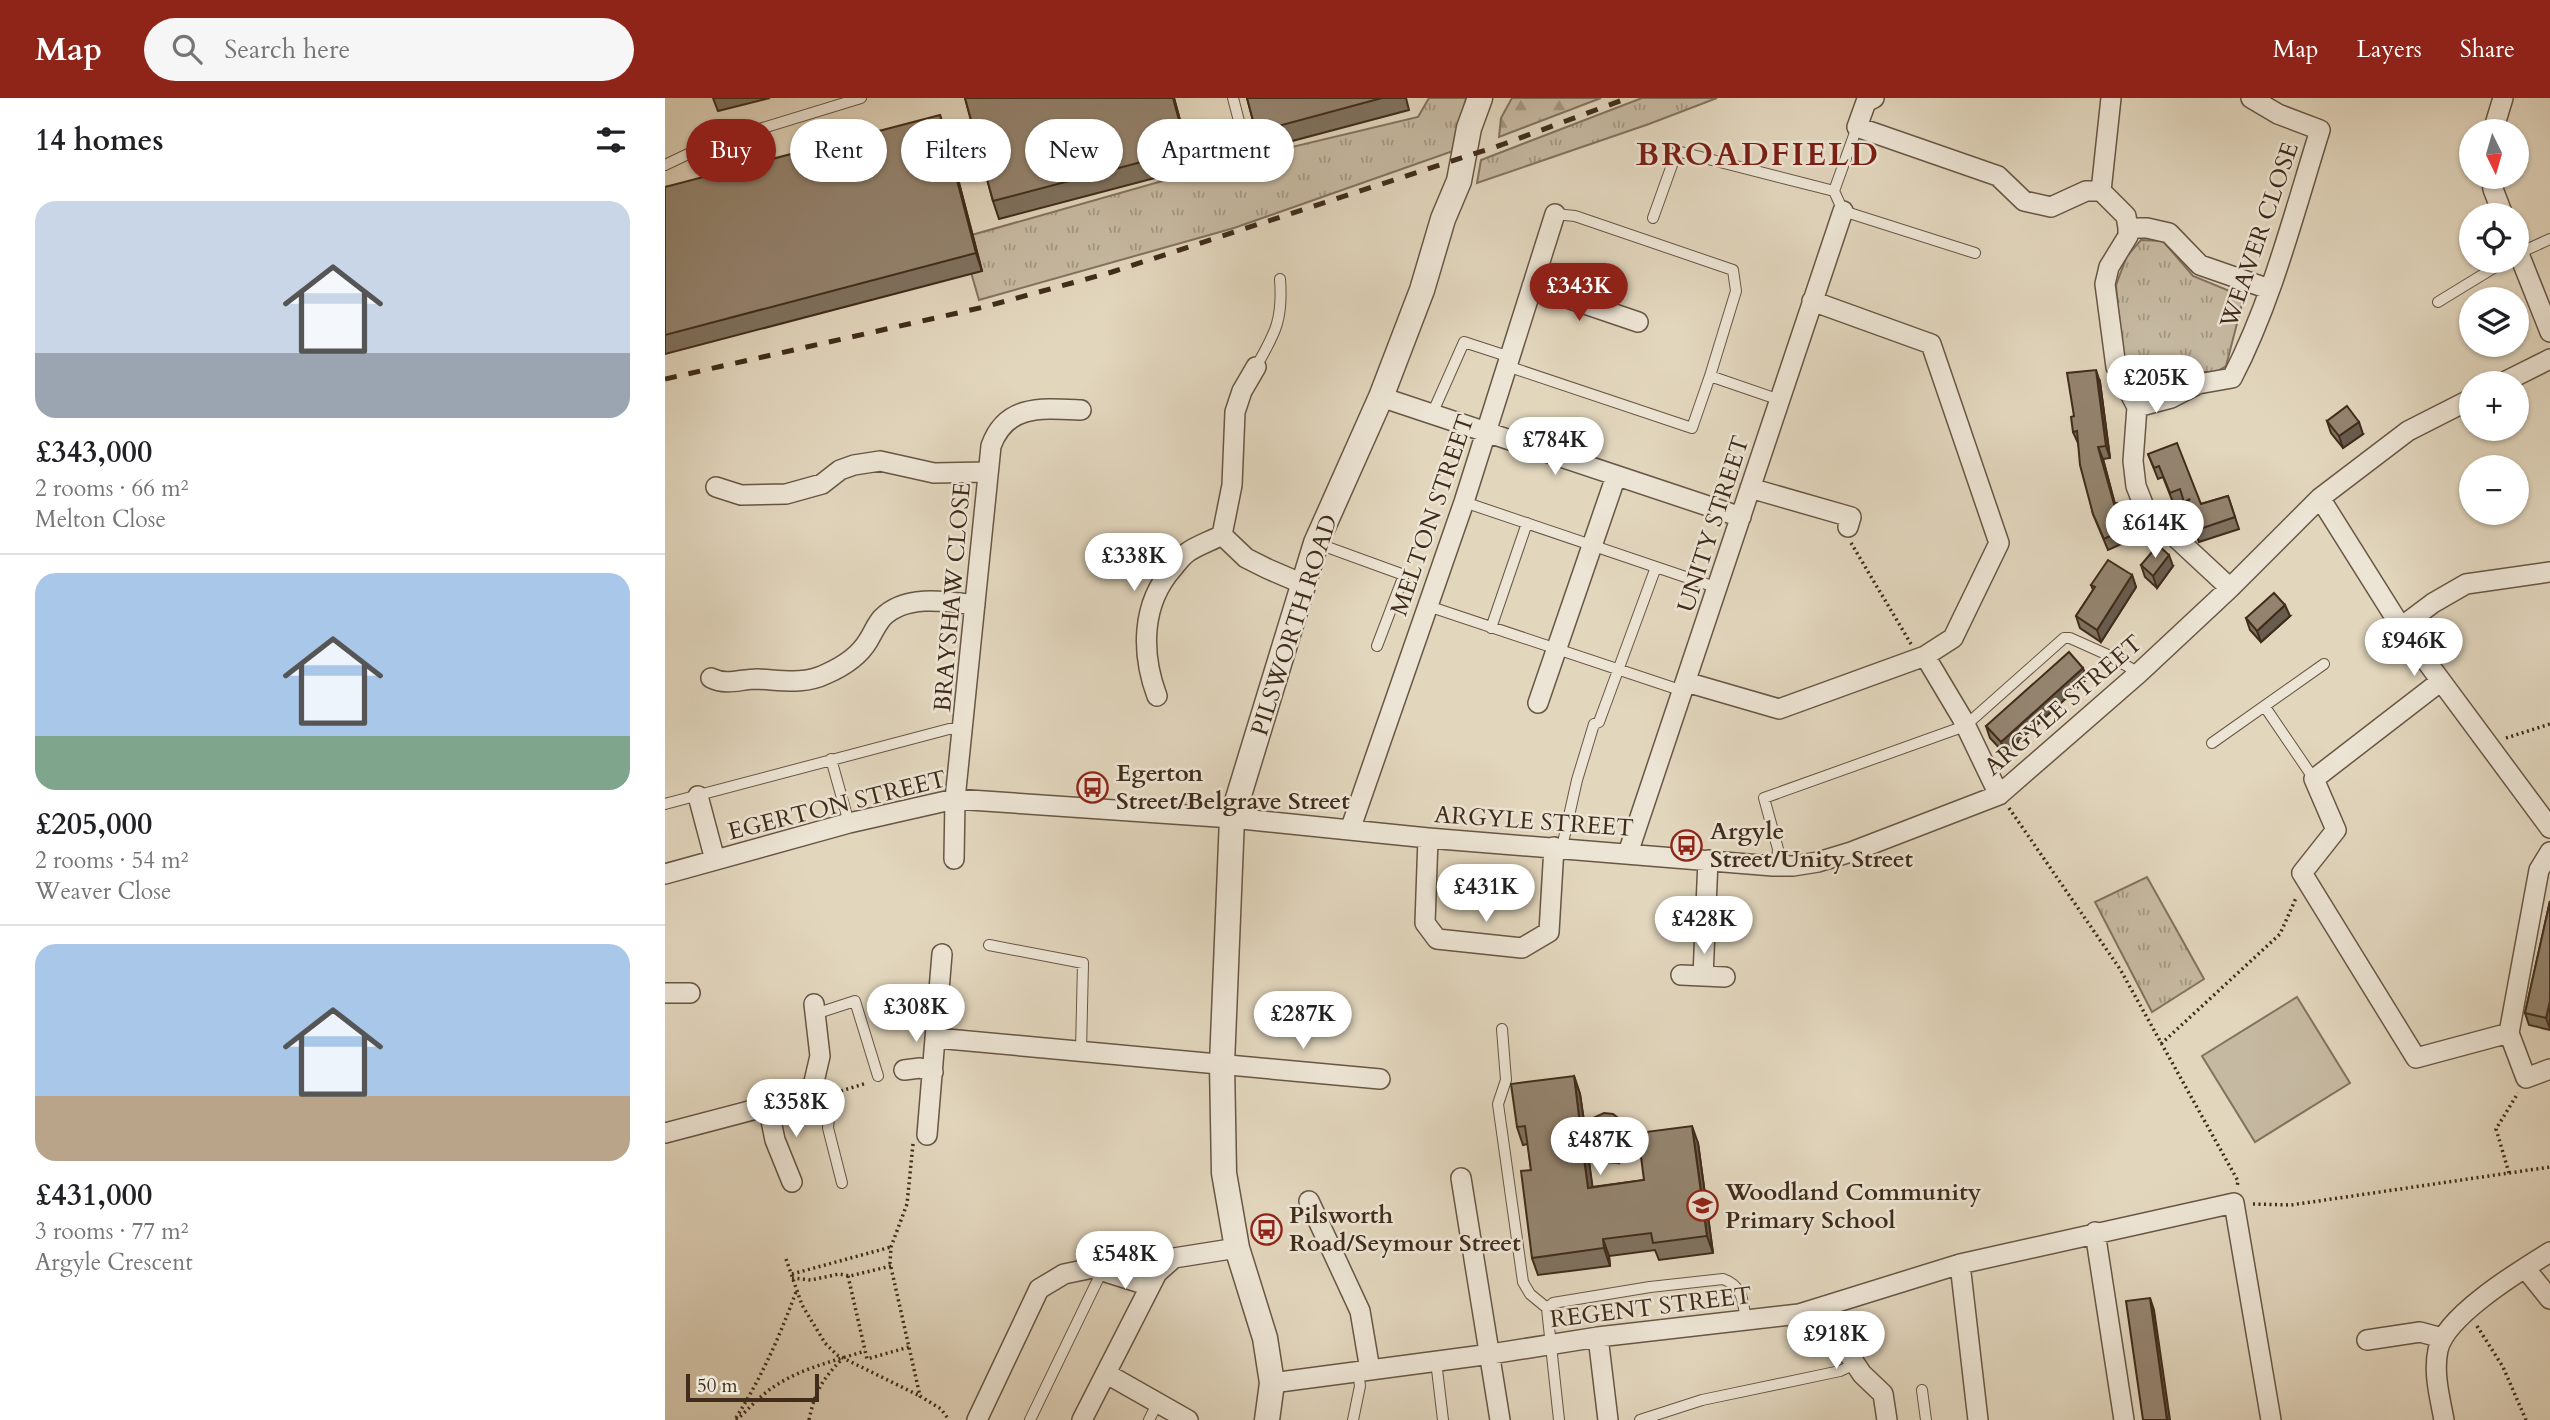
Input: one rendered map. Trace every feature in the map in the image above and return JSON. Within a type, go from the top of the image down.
[{"type":"street","name":"PILSWORTH ROAD","points":[[1268,1420],[1272,1383],[1265,1338],[1237,1248],[1224,1173],[1222,1064],[1232,818],[1316,543],[1381,397],[1422,290],[1443,219],[1459,181],[1469,128],[1480,98]]},
{"type":"street","points":[[1874,98],[1866,102],[1857,127],[1998,176],[2024,201],[2051,207],[2086,191],[2101,191],[2126,216],[2128,236],[2109,267],[2105,284],[2116,367],[2137,407],[2133,461],[2136,486],[2145,509],[2230,588]]},
{"type":"street","points":[[2101,191],[2111,98]]},
{"type":"street","name":"WEAVER CLOSE","points":[[2137,407],[2171,398],[2198,384],[2232,378],[2246,351],[2269,289],[2321,130],[2278,114],[2251,98]]},
{"type":"street","points":[[2497,119],[2503,98]]},
{"type":"street","name":"UNITY STREET","points":[[1628,853],[1843,211]]},
{"type":"street","name":"MELTON STREET","points":[[1350,830],[1464,502],[1555,214]]},
{"type":"street","points":[[2128,228],[2147,228],[2169,233],[2200,265],[2269,289]]},
{"type":"street","points":[[2523,273],[2550,332]]},
{"type":"street","points":[[1532,286],[1638,322]]},
{"type":"street","points":[[1685,687],[1779,709],[1922,657],[1953,638],[1999,543],[1931,344],[1812,302]]},
{"type":"street","points":[[2526,371],[2550,359]]},
{"type":"street","points":[[1222,535],[1232,485],[1235,412],[1242,391],[1257,367]]},
{"type":"street","points":[[1381,397],[1741,517]]},
{"type":"street","name":"ARGYLE STREET","points":[[1232,818],[1429,838],[1777,866],[1818,862],[1851,852],[2000,795],[2139,673],[2230,588],[2320,498],[2409,431],[2459,405]]},
{"type":"street","name":"BRAYSHAW CLOSE","points":[[954,859],[955,799],[991,446],[996,433],[1010,418],[1031,411],[1081,410]]},
{"type":"street","points":[[716,487],[741,495],[786,494],[822,484],[840,470],[854,465],[880,461],[934,473],[988,472]]},
{"type":"street","points":[[1538,703],[1616,476]]},
{"type":"street","points":[[1750,488],[1851,517],[1848,527]]},
{"type":"street","points":[[2320,498],[2401,627],[2550,828]]},
{"type":"street","points":[[1222,535],[1246,558],[1303,583]]},
{"type":"street","points":[[1157,696],[1148,671],[1145,642],[1154,598],[1166,575],[1186,553],[1222,535]]},
{"type":"street","points":[[2401,627],[2433,603],[2466,584],[2550,572]]},
{"type":"street","points":[[711,678],[722,684],[751,679],[811,679],[827,674],[848,662],[863,647],[884,617],[897,608],[929,601],[975,605]]},
{"type":"street","points":[[1922,657],[1965,726],[2000,795]]},
{"type":"street","points":[[2441,681],[2314,779],[2336,830],[2302,873],[2416,1058],[2509,1033]]},
{"type":"street","points":[[698,796],[715,860]]},
{"type":"street","name":"EGERTON STREET","points":[[665,874],[849,823],[955,799],[1232,818]]},
{"type":"street","points":[[1429,838],[1425,923],[1437,939],[1522,948],[1549,932],[1558,847]]},
{"type":"street","points":[[2550,852],[2539,870],[2509,1033],[2526,1078],[2550,1069]]},
{"type":"street","points":[[1703,976],[1708,860]]},
{"type":"street","points":[[927,1135],[942,954]]},
{"type":"street","points":[[1681,975],[1725,977]]},
{"type":"street","points":[[665,993],[690,993]]},
{"type":"street","points":[[665,1133],[768,1106],[813,1086],[820,1056],[814,1009]]},
{"type":"street","points":[[936,1038],[1380,1079]]},
{"type":"street","points":[[904,1070],[920,1068],[933,1072]]},
{"type":"street","points":[[768,1106],[775,1140],[792,1182]]},
{"type":"street","points":[[1461,1178],[1500,1420]]},
{"type":"street","points":[[1309,1201],[1360,1311],[1364,1371]]},
{"type":"street","points":[[2234,1203],[2271,1420]]},
{"type":"street","name":"REGENT STREET","points":[[1272,1383],[1491,1354],[1550,1343],[1799,1314],[1960,1264],[2234,1203]]},
{"type":"street","points":[[2095,1232],[2124,1420]]},
{"type":"street","points":[[1082,1420],[1157,1273],[1174,1258],[1237,1248]]},
{"type":"street","points":[[2444,1420],[2436,1370],[2442,1338],[2466,1312],[2550,1252]]},
{"type":"street","points":[[1960,1264],[1978,1420]]},
{"type":"street","points":[[977,1420],[1039,1289],[1064,1274],[1093,1268],[1150,1286]]},
{"type":"street","points":[[2525,1268],[2550,1300]]},
{"type":"street","points":[[1826,1306],[1855,1364],[1883,1394],[1887,1420]]},
{"type":"street","points":[[2367,1340],[2420,1332],[2442,1338]]},
{"type":"street","points":[[1598,1337],[1608,1420]]},
{"type":"street","points":[[1107,1374],[1188,1420]]},
{"type":"lane","points":[[665,165],[707,145],[861,98]]},
{"type":"lane","points":[[1233,98],[1238,119]]},
{"type":"lane","points":[[1857,127],[1834,191],[1843,211],[1975,253]]},
{"type":"lane","points":[[1653,218],[1677,151],[1834,191]]},
{"type":"lane","points":[[1432,414],[1464,342],[1509,362],[1692,428],[1736,291],[1733,270],[1575,216],[1555,214]]},
{"type":"lane","points":[[2529,248],[2550,239]]},
{"type":"lane","points":[[2438,302],[2484,273]]},
{"type":"lane","points":[[1257,367],[1280,317],[1280,279]]},
{"type":"lane","points":[[1710,376],[1780,400]]},
{"type":"lane","points":[[1464,502],[1718,588]]},
{"type":"lane","points":[[1491,628],[1527,523]]},
{"type":"lane","points":[[1316,543],[1404,575],[1377,646]]},
{"type":"lane","points":[[1558,847],[1594,724],[1599,722],[1655,567]]},
{"type":"lane","points":[[1428,606],[1618,671],[1685,687]]},
{"type":"lane","points":[[1777,866],[1777,849],[1764,798],[1965,726],[2064,638],[2070,638],[2108,655],[2139,673]]},
{"type":"lane","points":[[2212,743],[2324,664]]},
{"type":"lane","points":[[2265,707],[2314,779]]},
{"type":"lane","points":[[665,804],[949,729],[964,729]]},
{"type":"lane","points":[[831,759],[849,823]]},
{"type":"lane","points":[[989,944],[1083,963],[1081,1051]]},
{"type":"lane","points":[[814,1009],[855,1001],[878,1076]]},
{"type":"lane","points":[[1503,1029],[1506,1080],[1498,1104],[1523,1282],[1530,1294],[1547,1308],[1559,1420]]},
{"type":"lane","points":[[831,1094],[828,1128],[842,1183]]},
{"type":"lane","points":[[1030,1420],[1103,1271]]},
{"type":"lane","points":[[1547,1308],[1564,1300],[1723,1279],[1732,1282],[1741,1292],[1746,1321]]},
{"type":"lane","points":[[1436,1361],[1443,1420]]},
{"type":"lane","points":[[1640,1420],[1702,1400],[1840,1371],[1855,1364]]},
{"type":"lane","points":[[1353,1420],[1364,1371]]},
{"type":"lane","points":[[1923,1390],[1926,1420]]},
{"type":"lane","points":[[1149,1420],[1158,1402]]},
{"type":"path","points":[[1848,527],[1849,540],[1922,657]]},
{"type":"path","points":[[2488,744],[2550,724]]},
{"type":"path","points":[[2000,795],[2120,970],[2238,1181],[2234,1203],[2291,1205],[2550,1167]]},
{"type":"path","points":[[2161,1044],[2280,934],[2298,892],[2309,884]]},
{"type":"path","points":[[831,1094],[865,1084],[878,1076]]},
{"type":"path","points":[[2509,1173],[2495,1129],[2526,1078]]},
{"type":"path","points":[[920,1396],[891,1266],[891,1247],[907,1204],[913,1144],[927,1135]]},
{"type":"path","points":[[791,1276],[891,1247]]},
{"type":"path","points":[[786,1259],[802,1306],[825,1343],[842,1359],[920,1396],[941,1409],[949,1420]]},
{"type":"path","points":[[791,1276],[811,1280],[839,1274],[848,1276],[891,1266]]},
{"type":"path","points":[[848,1276],[867,1359],[909,1347]]},
{"type":"path","points":[[735,1420],[778,1344],[797,1290]]},
{"type":"path","points":[[2466,1312],[2503,1367],[2526,1420]]},
{"type":"path","points":[[735,1420],[766,1392],[790,1377],[809,1368],[865,1352]]},
{"type":"path","points":[[809,1420],[813,1398],[823,1378],[842,1359]]},
{"type":"green space","points":[[1429,98],[1466,98],[1456,150],[1234,228],[979,300],[961,238],[1159,182],[1294,182],[1294,146],[1418,117]]},
{"type":"green space","points":[[1512,98],[1601,98],[1499,137],[1501,118]]},
{"type":"green space","points":[[1642,98],[1717,98],[1477,183],[1481,160]]},
{"type":"green space","points":[[2141,240],[2163,241],[2193,276],[2237,294],[2242,304],[2226,366],[2216,372],[2198,372],[2150,393],[2136,389],[2123,367],[2116,285],[2127,256]]},
{"type":"green space","points":[[2147,877],[2204,979],[2152,1012],[2095,902]]},
{"type":"green space","points":[[2297,997],[2350,1083],[2255,1142],[2202,1056]]},
{"type":"building","points":[[965,98],[1173,98],[1179,119],[1137,119],[1137,163],[1123,167],[1123,119],[1025,119],[1025,182],[1065,182],[993,201],[988,182],[1011,182],[1011,119],[971,119]]},
{"type":"building","points":[[1247,98],[1382,98],[1294,122],[1294,119],[1253,119]]},
{"type":"building","points":[[940,115],[941,119],[925,119]]},
{"type":"building","points":[[901,125],[901,182],[957,182],[976,253],[665,335],[665,187],[686,182],[776,182],[776,158],[790,154],[790,182],[887,182],[887,129]]},
{"type":"building","points":[[2096,370],[2106,446],[2098,447],[2114,504],[2117,503],[2129,527],[2104,539],[2093,514],[2080,465],[2077,431],[2073,432],[2071,417],[2074,416],[2067,373]]},
{"type":"building","points":[[2347,406],[2359,422],[2339,436],[2327,421]]},
{"type":"building","points":[[2177,443],[2201,504],[2228,496],[2235,517],[2194,531],[2185,506],[2190,499],[2184,502],[2180,489],[2170,493],[2159,466],[2154,468],[2148,454]]},
{"type":"building","points":[[2158,545],[2169,555],[2153,576],[2141,565]]},
{"type":"building","points":[[2108,560],[2132,575],[2097,630],[2076,616],[2095,587],[2091,585]]},
{"type":"building","points":[[2274,593],[2285,605],[2257,631],[2246,618]]},
{"type":"building","points":[[2069,652],[2083,668],[2001,742],[1986,726]]},
{"type":"building","points":[[2550,901],[2550,1001],[2546,1018],[2525,1013]]},
{"type":"building","points":[[1574,1076],[1580,1124],[1604,1113],[1613,1114],[1618,1118],[1625,1134],[1612,1145],[1582,1143],[1588,1188],[1644,1180],[1638,1133],[1692,1126],[1707,1236],[1653,1243],[1651,1233],[1603,1239],[1604,1248],[1532,1258],[1521,1171],[1531,1170],[1525,1126],[1517,1127],[1511,1084]]},
{"type":"building","points":[[2150,1298],[2167,1420],[2143,1420],[2126,1301]]},
{"type":"railway","points":[[665,379],[984,307],[1112,272],[1501,145],[1628,98]]},
{"type":"place","name":"Egerton Street/Belgrave Street","points":[[1093,787]]},
{"type":"place","name":"Argyle Street/Unity Street","points":[[1687,845]]},
{"type":"place","name":"Woodland Community Primary School","points":[[1702,1206]]},
{"type":"place","name":"Pilsworth Road/Seymour Street","points":[[1266,1229]]},
{"type":"district","name":"BROADFIELD","points":[[1758,154]]}]
